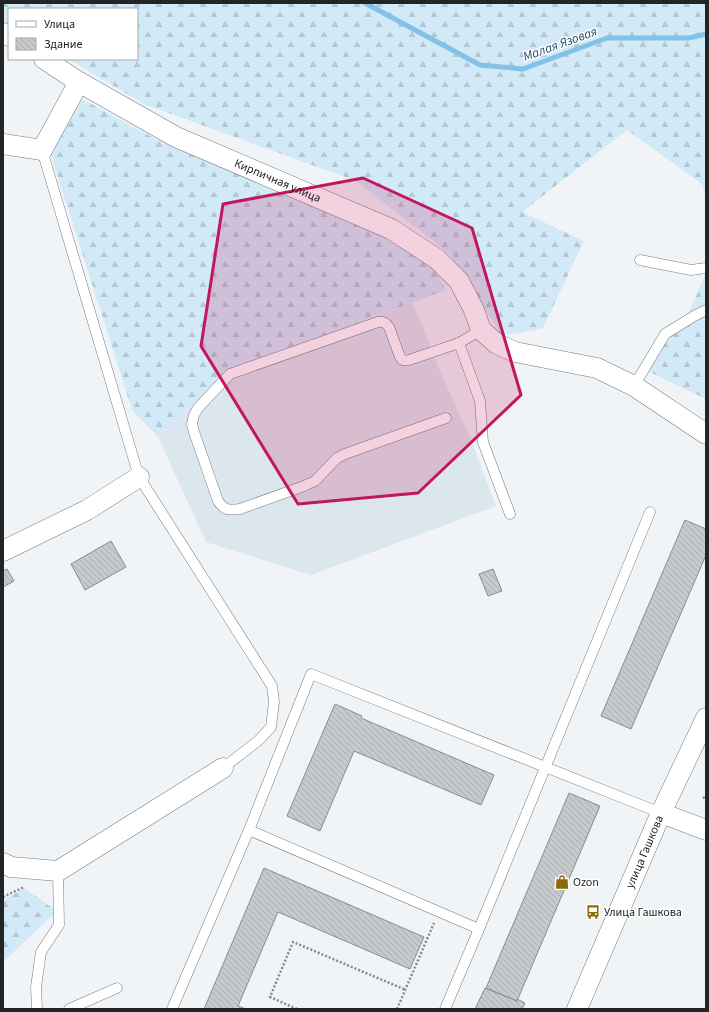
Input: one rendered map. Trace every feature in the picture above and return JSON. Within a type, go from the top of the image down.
[{"type":"street","name":"Кирпичная улица","points":[[46,60],[79,82],[176,137],[391,229],[437,259],[459,281],[474,310],[481,330]]},
{"type":"street","points":[[3,144],[42,150],[79,82]]},
{"type":"street","points":[[481,330],[497,344],[515,352],[597,368],[634,386],[706,434]]},
{"type":"street","points":[[3,551],[87,510],[139,477]]},
{"type":"street","name":"улица Гашкова","points":[[577,1009],[661,813],[706,718]]},
{"type":"street","points":[[3,863],[11,867],[58,871],[223,768]]},
{"type":"street","points":[[661,813],[706,830]]},
{"type":"lane","points":[[42,150],[139,477],[272,686],[274,702],[271,727],[259,740],[223,768]]},
{"type":"lane","points":[[640,260],[691,270],[706,268]]},
{"type":"lane","points":[[634,386],[665,334],[706,310]]},
{"type":"lane","points":[[446,418],[345,454],[337,458],[315,481],[304,486],[240,509],[230,510],[222,507],[218,501],[192,424],[194,415],[198,408],[230,374],[378,322],[382,321],[389,326],[400,357],[405,361],[459,343],[481,330]]},
{"type":"lane","points":[[459,343],[480,401],[483,442],[510,514]]},
{"type":"lane","points":[[445,1009],[480,929],[650,512]]},
{"type":"lane","points":[[172,1009],[249,830],[312,674],[661,813]]},
{"type":"lane","points":[[249,830],[480,929]]},
{"type":"lane","points":[[37,1009],[36,987],[41,952],[59,925],[58,871]]},
{"type":"lane","points":[[69,1009],[117,988]]},
{"type":"path","points":[[397,1009],[439,911]]},
{"type":"path","points":[[297,1009],[270,997],[293,942],[406,990]]},
{"type":"highlighted area","points":[[363,178],[472,228],[521,395],[418,493],[298,504],[201,346],[223,204]]},
{"type":"shaded area","points":[[412,303],[473,445],[496,506],[311,575],[206,542],[158,437],[232,369]]},
{"type":"green space","points":[[3,3],[706,3],[706,199],[702,184],[627,130],[522,212],[584,241],[543,328],[502,336],[450,254],[356,181],[144,104],[70,60],[138,60],[138,8],[8,8],[8,24],[3,21]]},
{"type":"green space","points":[[82,99],[156,139],[387,234],[430,262],[446,290],[232,369],[158,437],[132,410],[50,152]]},
{"type":"green space","points":[[706,273],[706,399],[639,367],[685,322]]},
{"type":"green space","points":[[24,888],[57,911],[3,962],[3,901]]},
{"type":"building","points":[[685,520],[706,529],[706,555],[631,729],[601,716]]},
{"type":"building","points":[[111,541],[126,567],[85,590],[71,564]]},
{"type":"building","points":[[7,569],[14,581],[3,587],[3,571]]},
{"type":"building","points":[[493,569],[502,591],[488,596],[479,574]]},
{"type":"building","points":[[335,704],[362,716],[361,718],[494,775],[481,805],[354,751],[320,831],[287,816]]},
{"type":"building","points":[[569,793],[600,806],[517,1001],[486,988]]},
{"type":"building","points":[[264,868],[424,937],[410,969],[278,912],[238,1006],[246,1009],[204,1009]]},
{"type":"building","points":[[485,988],[525,1003],[522,1009],[475,1009]]},
{"type":"waterway","name":"Малая Язовая","points":[[365,3],[480,65],[523,69],[607,38],[689,38],[706,34]]},
{"type":"place","name":"Ozon","points":[[562,882]]},
{"type":"place","name":"Улица Гашкова","points":[[593,912]]}]
